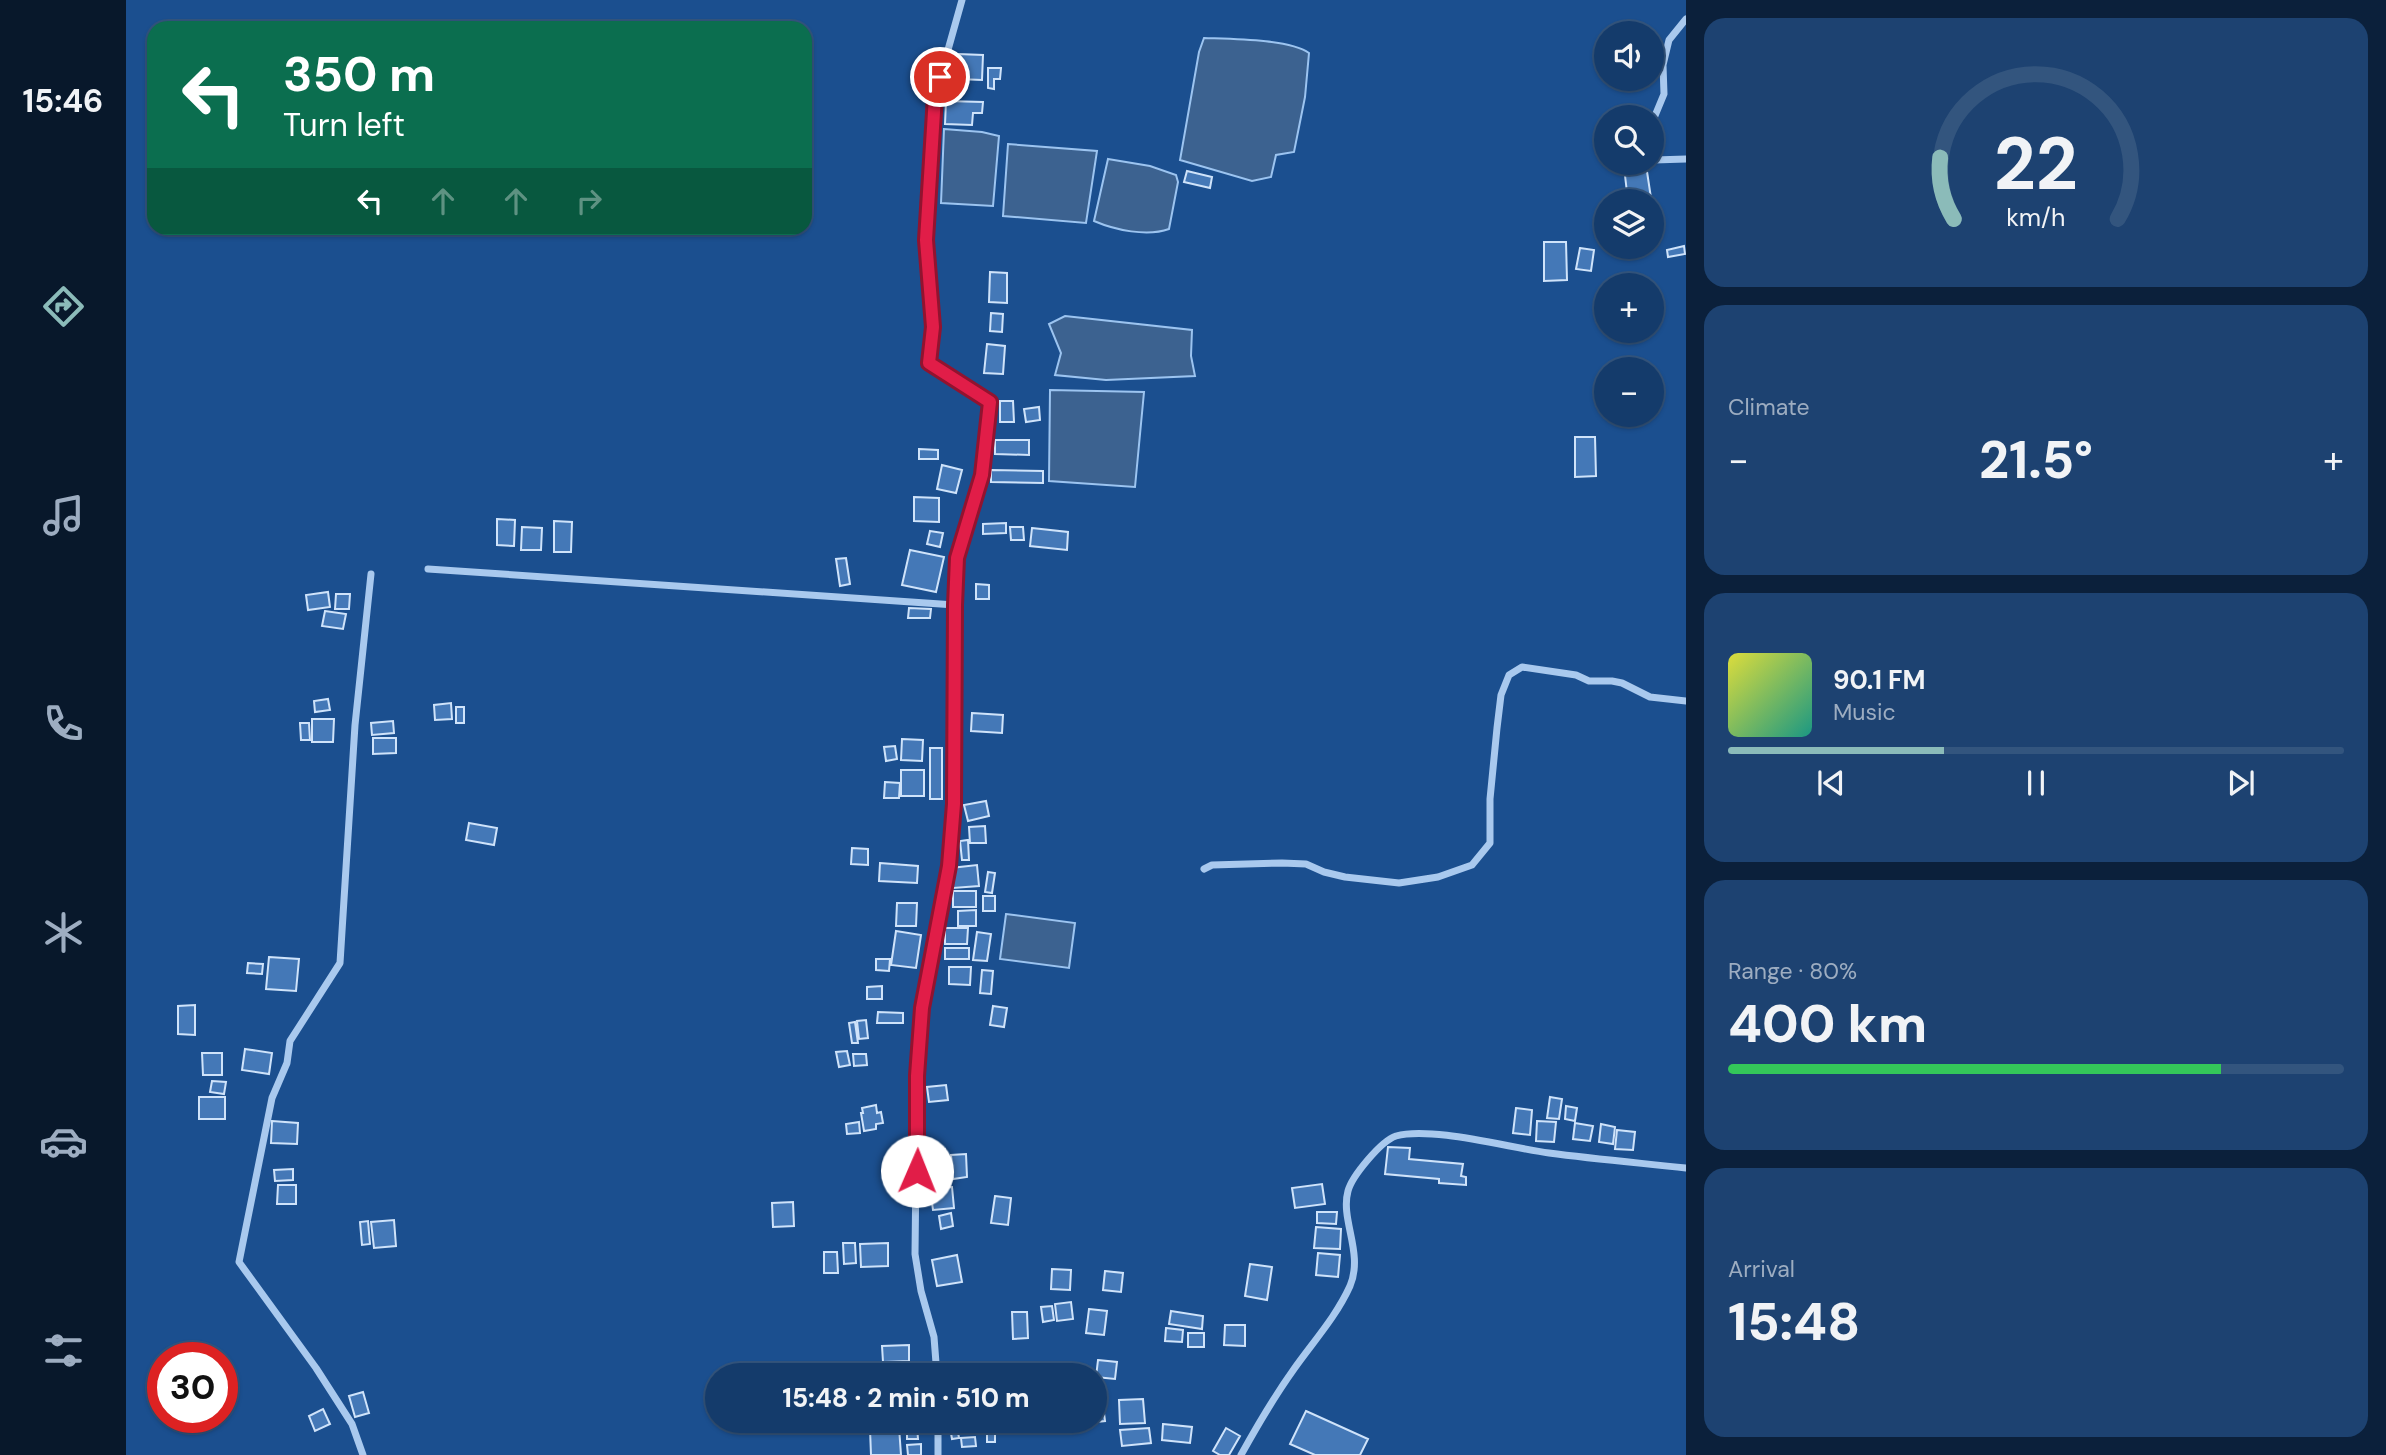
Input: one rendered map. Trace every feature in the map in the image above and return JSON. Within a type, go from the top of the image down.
[{"type":"street","points":[[936,1363],[934,1337],[920,1291],[915,1254],[917,1076],[922,1008],[949,866],[954,804],[957,558],[982,475],[990,402],[929,363],[933,327],[926,240],[935,96],[962,0]]},
{"type":"street","points":[[1659,105],[1664,94],[1663,65],[1669,40],[1686,19]]},
{"type":"street","points":[[1664,160],[1686,159]]},
{"type":"street","points":[[428,569],[955,605]]},
{"type":"street","points":[[363,1455],[352,1424],[316,1368],[239,1262],[272,1098],[287,1063],[289,1041],[340,963],[355,725],[371,574]]},
{"type":"street","points":[[1204,869],[1212,865],[1294,863],[1306,864],[1345,877],[1399,883],[1438,877],[1472,865],[1490,843],[1490,799],[1500,695],[1509,675],[1522,667],[1576,675],[1589,681],[1622,683],[1650,697],[1686,701]]},
{"type":"street","points":[[1241,1455],[1294,1369],[1330,1322],[1351,1283],[1355,1259],[1347,1206],[1348,1190],[1375,1151],[1395,1137],[1421,1133],[1553,1154],[1686,1168]]},
{"type":"street","points":[[938,1433],[938,1455]]},
{"type":"water","points":[[1204,38],[1274,42],[1309,53],[1305,97],[1294,152],[1276,155],[1271,177],[1252,181],[1180,160],[1199,52]]},
{"type":"water","points":[[944,129],[999,136],[993,206],[941,203]]},
{"type":"water","points":[[1008,144],[1097,151],[1086,223],[1003,216]]},
{"type":"water","points":[[1108,159],[1150,166],[1176,175],[1178,182],[1169,229],[1131,231],[1094,221]]},
{"type":"water","points":[[1065,316],[1192,330],[1191,356],[1195,376],[1106,380],[1055,375],[1061,353],[1049,324]]},
{"type":"water","points":[[1050,390],[1144,392],[1135,487],[1049,481]]},
{"type":"water","points":[[1006,914],[1075,923],[1069,968],[1000,959]]},
{"type":"building","points":[[958,54],[983,55],[982,80],[958,79]]},
{"type":"building","points":[[988,68],[1001,68],[1000,79],[994,79],[994,89],[988,88]]},
{"type":"building","points":[[946,101],[983,102],[982,113],[973,113],[972,125],[945,124]]},
{"type":"building","points":[[1187,171],[1212,177],[1210,188],[1184,182]]},
{"type":"building","points":[[1625,175],[1648,175],[1650,189],[1627,189]]},
{"type":"building","points":[[1544,242],[1566,242],[1567,280],[1544,281]]},
{"type":"building","points":[[1684,246],[1685,254],[1668,257],[1667,250]]},
{"type":"building","points":[[1580,248],[1594,250],[1591,271],[1576,269]]},
{"type":"building","points":[[990,272],[1007,273],[1007,303],[989,302]]},
{"type":"building","points":[[991,313],[1003,314],[1002,332],[990,331]]},
{"type":"building","points":[[987,344],[1005,346],[1003,374],[984,373]]},
{"type":"building","points":[[1000,401],[1013,401],[1014,422],[1000,422]]},
{"type":"building","points":[[1039,407],[1040,420],[1026,422],[1024,409]]},
{"type":"building","points":[[1575,437],[1595,437],[1596,476],[1575,477]]},
{"type":"building","points":[[995,440],[1029,440],[1029,455],[995,454]]},
{"type":"building","points":[[919,449],[938,450],[938,459],[919,459]]},
{"type":"building","points":[[942,465],[962,470],[956,493],[937,489]]},
{"type":"building","points":[[991,470],[1043,471],[1043,483],[991,482]]},
{"type":"building","points":[[914,497],[939,498],[939,522],[914,521]]},
{"type":"building","points":[[497,519],[515,520],[514,546],[497,545]]},
{"type":"building","points":[[554,521],[572,522],[571,552],[554,552]]},
{"type":"building","points":[[1006,523],[1006,533],[983,534],[983,524]]},
{"type":"building","points":[[522,527],[542,528],[541,550],[521,550]]},
{"type":"building","points":[[1010,527],[1023,527],[1024,540],[1011,540]]},
{"type":"building","points":[[1032,528],[1068,532],[1067,550],[1030,546]]},
{"type":"building","points":[[930,531],[943,533],[940,547],[927,544]]},
{"type":"building","points":[[910,550],[944,557],[936,592],[902,585]]},
{"type":"building","points":[[846,558],[850,584],[840,586],[836,559]]},
{"type":"building","points":[[976,584],[989,585],[989,599],[976,599]]},
{"type":"building","points":[[328,592],[330,607],[308,610],[306,595]]},
{"type":"building","points":[[336,594],[350,594],[349,609],[335,609]]},
{"type":"building","points":[[909,608],[931,609],[930,618],[908,618]]},
{"type":"building","points":[[325,611],[346,614],[343,629],[322,626]]},
{"type":"building","points":[[328,699],[330,710],[315,712],[314,701]]},
{"type":"building","points":[[451,703],[452,719],[435,720],[434,705]]},
{"type":"building","points":[[456,707],[464,707],[464,723],[456,723]]},
{"type":"building","points":[[972,713],[1003,715],[1002,733],[971,731]]},
{"type":"building","points":[[312,719],[334,719],[333,742],[312,742]]},
{"type":"building","points":[[393,721],[394,733],[372,735],[371,723]]},
{"type":"building","points":[[300,723],[309,723],[310,740],[301,740]]},
{"type":"building","points":[[373,738],[396,738],[396,753],[373,754]]},
{"type":"building","points":[[902,739],[923,740],[922,761],[901,760]]},
{"type":"building","points":[[895,746],[897,759],[886,761],[884,747]]},
{"type":"building","points":[[930,748],[942,748],[942,799],[930,799]]},
{"type":"building","points":[[901,770],[924,770],[924,796],[901,796]]},
{"type":"building","points":[[885,782],[900,783],[899,798],[884,798]]},
{"type":"building","points":[[986,801],[989,816],[968,821],[964,805]]},
{"type":"building","points":[[469,823],[497,828],[494,845],[466,840]]},
{"type":"building","points":[[985,826],[986,843],[970,843],[969,827]]},
{"type":"building","points":[[968,840],[969,860],[962,860],[960,841]]},
{"type":"building","points":[[852,848],[868,849],[868,865],[851,864]]},
{"type":"building","points":[[880,863],[918,866],[917,883],[879,881]]},
{"type":"building","points":[[977,865],[979,886],[953,888],[951,868]]},
{"type":"building","points":[[988,872],[995,873],[992,893],[985,892]]},
{"type":"building","points":[[953,891],[976,891],[976,907],[953,907]]},
{"type":"building","points":[[983,896],[995,896],[995,911],[983,911]]},
{"type":"building","points":[[897,903],[917,903],[916,926],[896,926]]},
{"type":"building","points":[[976,910],[976,926],[958,926],[958,911]]},
{"type":"building","points":[[945,928],[968,928],[967,944],[945,944]]},
{"type":"building","points":[[896,931],[921,935],[916,968],[891,965]]},
{"type":"building","points":[[977,932],[991,934],[987,961],[973,960]]},
{"type":"building","points":[[945,948],[969,948],[969,959],[945,959]]},
{"type":"building","points":[[269,957],[299,959],[296,991],[266,989]]},
{"type":"building","points":[[876,959],[890,959],[889,971],[876,970]]},
{"type":"building","points":[[248,963],[263,964],[262,974],[247,973]]},
{"type":"building","points":[[949,967],[971,967],[970,985],[949,984]]},
{"type":"building","points":[[982,970],[993,971],[991,994],[980,993]]},
{"type":"building","points":[[882,986],[882,999],[867,999],[867,987]]},
{"type":"building","points":[[195,1005],[195,1035],[178,1034],[178,1006]]},
{"type":"building","points":[[993,1006],[1007,1008],[1004,1027],[990,1025]]},
{"type":"building","points":[[878,1012],[903,1013],[903,1023],[877,1023]]},
{"type":"building","points":[[866,1020],[868,1038],[859,1039],[857,1021]]},
{"type":"building","points":[[855,1022],[858,1043],[852,1043],[849,1023]]},
{"type":"building","points":[[245,1049],[272,1053],[269,1074],[242,1070]]},
{"type":"building","points":[[847,1051],[850,1065],[839,1067],[836,1052]]},
{"type":"building","points":[[202,1053],[222,1053],[222,1075],[203,1075]]},
{"type":"building","points":[[853,1054],[866,1054],[867,1065],[854,1066]]},
{"type":"building","points":[[212,1081],[226,1082],[224,1094],[210,1092]]},
{"type":"building","points":[[946,1085],[948,1100],[929,1102],[927,1087]]},
{"type":"building","points":[[199,1097],[225,1097],[225,1119],[199,1119]]},
{"type":"building","points":[[1550,1097],[1562,1099],[1559,1119],[1547,1118]]},
{"type":"building","points":[[876,1105],[877,1113],[881,1112],[883,1123],[876,1124],[876,1129],[864,1131],[862,1108]]},
{"type":"building","points":[[1566,1106],[1577,1108],[1575,1121],[1565,1119]]},
{"type":"building","points":[[1516,1108],[1532,1110],[1530,1135],[1513,1133]]},
{"type":"building","points":[[272,1121],[298,1123],[297,1144],[271,1143]]},
{"type":"building","points":[[1537,1121],[1556,1122],[1554,1142],[1536,1141]]},
{"type":"building","points":[[859,1122],[860,1133],[847,1134],[846,1124]]},
{"type":"building","points":[[1575,1123],[1593,1126],[1590,1141],[1573,1139]]},
{"type":"building","points":[[1601,1124],[1615,1127],[1613,1144],[1599,1142]]},
{"type":"building","points":[[1617,1130],[1635,1132],[1633,1150],[1615,1149]]},
{"type":"building","points":[[1388,1147],[1410,1148],[1409,1159],[1463,1164],[1461,1176],[1466,1177],[1466,1185],[1439,1183],[1439,1179],[1385,1174]]},
{"type":"building","points":[[945,1149],[948,1184],[936,1185],[932,1151]]},
{"type":"building","points":[[966,1154],[967,1177],[953,1179],[951,1155]]},
{"type":"building","points":[[293,1169],[293,1180],[275,1181],[274,1170]]},
{"type":"building","points":[[1322,1184],[1325,1204],[1295,1208],[1292,1188]]},
{"type":"building","points":[[278,1185],[296,1185],[296,1204],[277,1204]]},
{"type":"building","points":[[952,1187],[954,1208],[933,1210],[930,1189]]},
{"type":"building","points":[[995,1196],[1011,1198],[1008,1225],[991,1223]]},
{"type":"building","points":[[793,1202],[794,1226],[773,1227],[772,1203]]},
{"type":"building","points":[[1317,1212],[1337,1212],[1336,1224],[1317,1223]]},
{"type":"building","points":[[951,1213],[953,1226],[941,1229],[939,1216]]},
{"type":"building","points":[[394,1220],[396,1246],[374,1248],[371,1222]]},
{"type":"building","points":[[368,1221],[370,1244],[362,1245],[360,1222]]},
{"type":"building","points":[[1316,1227],[1341,1229],[1340,1249],[1314,1248]]},
{"type":"building","points":[[843,1243],[855,1243],[856,1263],[844,1264]]},
{"type":"building","points":[[888,1243],[888,1266],[861,1267],[860,1244]]},
{"type":"building","points":[[824,1252],[837,1252],[838,1273],[824,1273]]},
{"type":"building","points":[[1318,1253],[1340,1255],[1338,1277],[1316,1275]]},
{"type":"building","points":[[957,1255],[962,1282],[937,1286],[932,1260]]},
{"type":"building","points":[[1250,1264],[1272,1267],[1267,1300],[1245,1296]]},
{"type":"building","points":[[1052,1269],[1071,1270],[1070,1290],[1051,1289]]},
{"type":"building","points":[[1105,1271],[1123,1273],[1121,1292],[1103,1290]]},
{"type":"building","points":[[1071,1302],[1073,1319],[1057,1321],[1055,1304]]},
{"type":"building","points":[[1052,1306],[1054,1320],[1043,1322],[1041,1307]]},
{"type":"building","points":[[1089,1309],[1107,1311],[1104,1335],[1086,1333]]},
{"type":"building","points":[[1171,1311],[1203,1316],[1202,1329],[1169,1324]]},
{"type":"building","points":[[1012,1312],[1027,1312],[1028,1338],[1013,1339]]},
{"type":"building","points":[[1225,1325],[1245,1325],[1245,1346],[1224,1345]]},
{"type":"building","points":[[1166,1328],[1183,1330],[1182,1342],[1165,1341]]},
{"type":"building","points":[[1188,1333],[1204,1333],[1204,1347],[1188,1347]]},
{"type":"building","points":[[909,1345],[909,1361],[883,1362],[882,1346]]},
{"type":"building","points":[[1098,1360],[1117,1362],[1115,1379],[1107,1378],[1107,1363],[1098,1363]]},
{"type":"building","points":[[363,1392],[369,1413],[355,1417],[349,1396]]},
{"type":"building","points":[[1143,1399],[1145,1423],[1120,1424],[1119,1400]]},
{"type":"building","points":[[323,1409],[330,1424],[315,1431],[309,1416]]},
{"type":"building","points":[[1306,1411],[1368,1439],[1360,1455],[1315,1455],[1290,1444]]},
{"type":"building","points":[[1163,1424],[1192,1427],[1190,1443],[1162,1440]]},
{"type":"building","points":[[1149,1428],[1151,1443],[1122,1446],[1120,1430]]},
{"type":"building","points":[[1226,1428],[1240,1436],[1229,1455],[1220,1455],[1213,1451]]},
{"type":"building","points":[[870,1433],[899,1433],[901,1455],[871,1455]]},
{"type":"building","points":[[907,1433],[918,1433],[918,1439],[907,1439]]},
{"type":"building","points":[[951,1433],[958,1433],[959,1438],[952,1439]]},
{"type":"building","points":[[987,1433],[995,1433],[995,1442],[987,1442]]},
{"type":"building","points":[[975,1437],[976,1446],[962,1447],[961,1438]]},
{"type":"building","points":[[921,1444],[921,1455],[908,1455],[907,1445]]},
{"type":"route","points":[[917,1171],[917,1076],[922,1008],[949,866],[954,804],[957,558],[982,475],[990,402],[929,363],[933,327],[926,240],[935,96],[940,77]]}]
